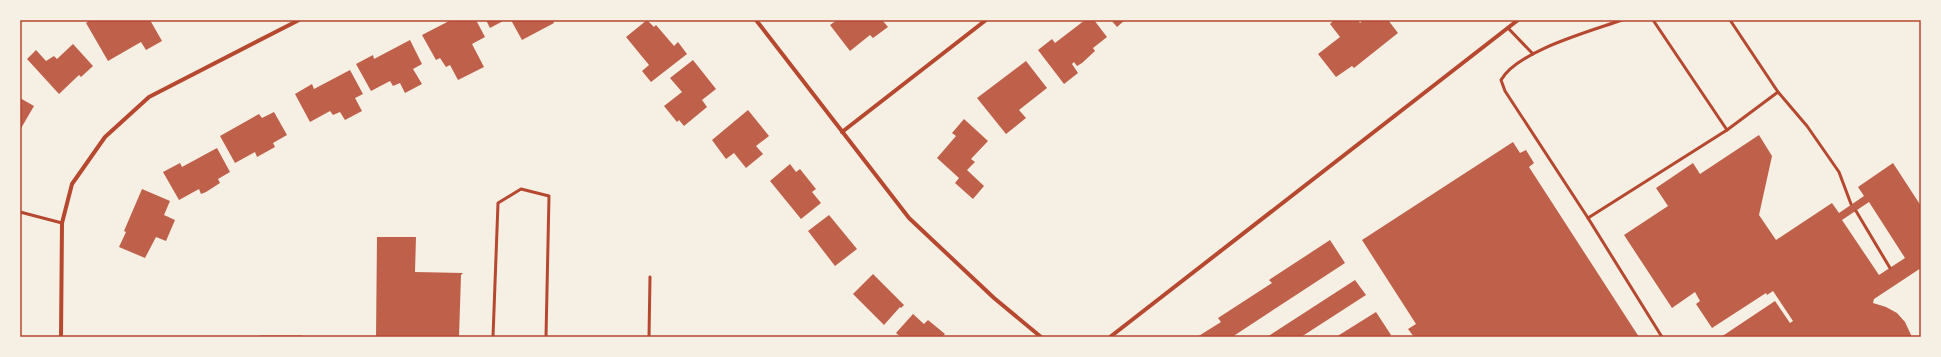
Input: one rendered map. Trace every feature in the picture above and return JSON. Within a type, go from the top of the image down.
[{"type":"street","points":[[61,337],[62,223],[72,184],[105,137],[149,97],[299,20]]},
{"type":"street","points":[[756,20],[909,218],[994,298],[1040,337]]},
{"type":"street","points":[[842,132],[986,20]]},
{"type":"street","points":[[1110,337],[1518,20]]},
{"type":"lane","points":[[1622,20],[1548,45],[1506,71],[1502,80],[1505,92],[1588,218],[1662,337]]},
{"type":"lane","points":[[1652,20],[1727,130]]},
{"type":"lane","points":[[1730,20],[1778,92],[1807,126],[1839,172],[1852,204]]},
{"type":"lane","points":[[1508,28],[1533,54]]},
{"type":"lane","points":[[1588,218],[1727,130],[1778,92]]},
{"type":"lane","points":[[493,337],[498,203],[521,189],[549,196],[546,337]]},
{"type":"lane","points":[[1856,211],[1890,268]]},
{"type":"lane","points":[[20,212],[62,223]]},
{"type":"lane","points":[[649,337],[650,277]]},
{"type":"lane","points":[[260,337],[302,337]]},
{"type":"building","points":[[90,20],[150,20],[162,41],[146,50],[141,42],[108,61],[86,23]]},
{"type":"building","points":[[451,20],[476,20],[485,37],[472,44],[484,67],[458,80],[450,65],[446,67],[440,58],[436,60],[422,35]]},
{"type":"building","points":[[486,20],[505,20],[490,28]]},
{"type":"building","points":[[511,20],[553,20],[554,23],[522,40]]},
{"type":"building","points":[[647,20],[654,27],[656,25],[674,46],[678,42],[687,54],[651,82],[642,71],[649,65],[626,37]]},
{"type":"building","points":[[837,20],[882,20],[888,27],[873,38],[870,35],[850,51],[830,25]]},
{"type":"building","points":[[1085,20],[1094,20],[1107,37],[1093,48],[1095,51],[1082,63],[1077,66],[1074,62],[1072,64],[1078,73],[1064,84],[1038,50],[1052,39],[1055,43]]},
{"type":"building","points":[[1111,20],[1125,20],[1117,27]]},
{"type":"building","points":[[1334,20],[1358,20],[1360,23],[1363,20],[1388,20],[1398,33],[1354,68],[1352,66],[1336,77],[1318,54],[1340,37],[1330,24]]},
{"type":"building","points":[[410,40],[422,64],[413,69],[422,84],[405,93],[400,83],[393,86],[390,81],[371,91],[356,64],[373,55],[374,59]]},
{"type":"building","points":[[73,44],[93,66],[81,77],[79,75],[59,94],[27,59],[36,50],[46,61],[54,56],[57,59]]},
{"type":"building","points":[[693,60],[716,89],[702,100],[707,107],[684,126],[679,120],[677,122],[664,106],[682,92],[670,78]]},
{"type":"building","points":[[1026,61],[1047,88],[1019,110],[1026,118],[1006,134],[977,98]]},
{"type":"building","points":[[350,70],[363,94],[355,98],[362,111],[345,120],[340,112],[333,115],[330,111],[310,122],[295,94],[312,84],[314,89]]},
{"type":"building","points":[[20,98],[34,106],[20,130]]},
{"type":"building","points":[[748,110],[769,136],[756,146],[763,154],[746,168],[734,153],[726,159],[712,140]]},
{"type":"building","points":[[274,112],[287,135],[273,143],[275,147],[257,157],[255,152],[235,163],[220,136],[259,114],[262,118]]},
{"type":"building","points":[[964,119],[988,141],[971,159],[975,162],[967,170],[984,186],[973,199],[955,183],[959,178],[937,158],[956,136],[952,133]]},
{"type":"building","points":[[1759,135],[1772,156],[1759,215],[1776,240],[1832,203],[1839,213],[1864,196],[1858,187],[1893,163],[1921,206],[1921,268],[1874,299],[1873,303],[1886,307],[1897,313],[1905,322],[1912,337],[1721,337],[1775,301],[1790,323],[1793,321],[1773,291],[1767,295],[1766,293],[1712,328],[1696,304],[1700,301],[1695,292],[1672,308],[1624,235],[1668,206],[1656,188],[1693,163],[1700,174]],"holes":[[[1869,202],[1905,258],[1879,275],[1842,220]]]},
{"type":"building","points":[[1513,142],[1520,153],[1526,150],[1534,163],[1529,167],[1639,337],[1414,337],[1408,329],[1416,324],[1362,240]]},
{"type":"building","points":[[217,148],[230,172],[218,179],[220,183],[206,192],[201,194],[199,189],[179,200],[163,172],[180,163],[182,167]]},
{"type":"building","points":[[790,164],[796,172],[800,169],[816,189],[812,192],[821,203],[801,219],[770,181]]},
{"type":"building","points":[[142,189],[170,201],[164,215],[175,220],[166,241],[156,237],[145,258],[119,247],[126,232],[124,231]]},
{"type":"building","points":[[829,215],[857,249],[835,266],[808,231]]},
{"type":"building","points":[[377,237],[416,237],[415,272],[463,273],[461,275],[459,337],[376,337]]},
{"type":"building","points":[[1330,240],[1345,263],[1232,337],[1197,337],[1221,322],[1218,318],[1272,283],[1269,280]]},
{"type":"building","points":[[873,274],[904,305],[901,308],[900,307],[884,325],[853,294]]},
{"type":"building","points":[[1355,280],[1366,295],[1301,337],[1267,337]]},
{"type":"building","points":[[1376,312],[1391,335],[1388,337],[1336,337]]},
{"type":"building","points":[[913,314],[924,324],[928,320],[945,334],[942,337],[901,337],[896,333]]}]
